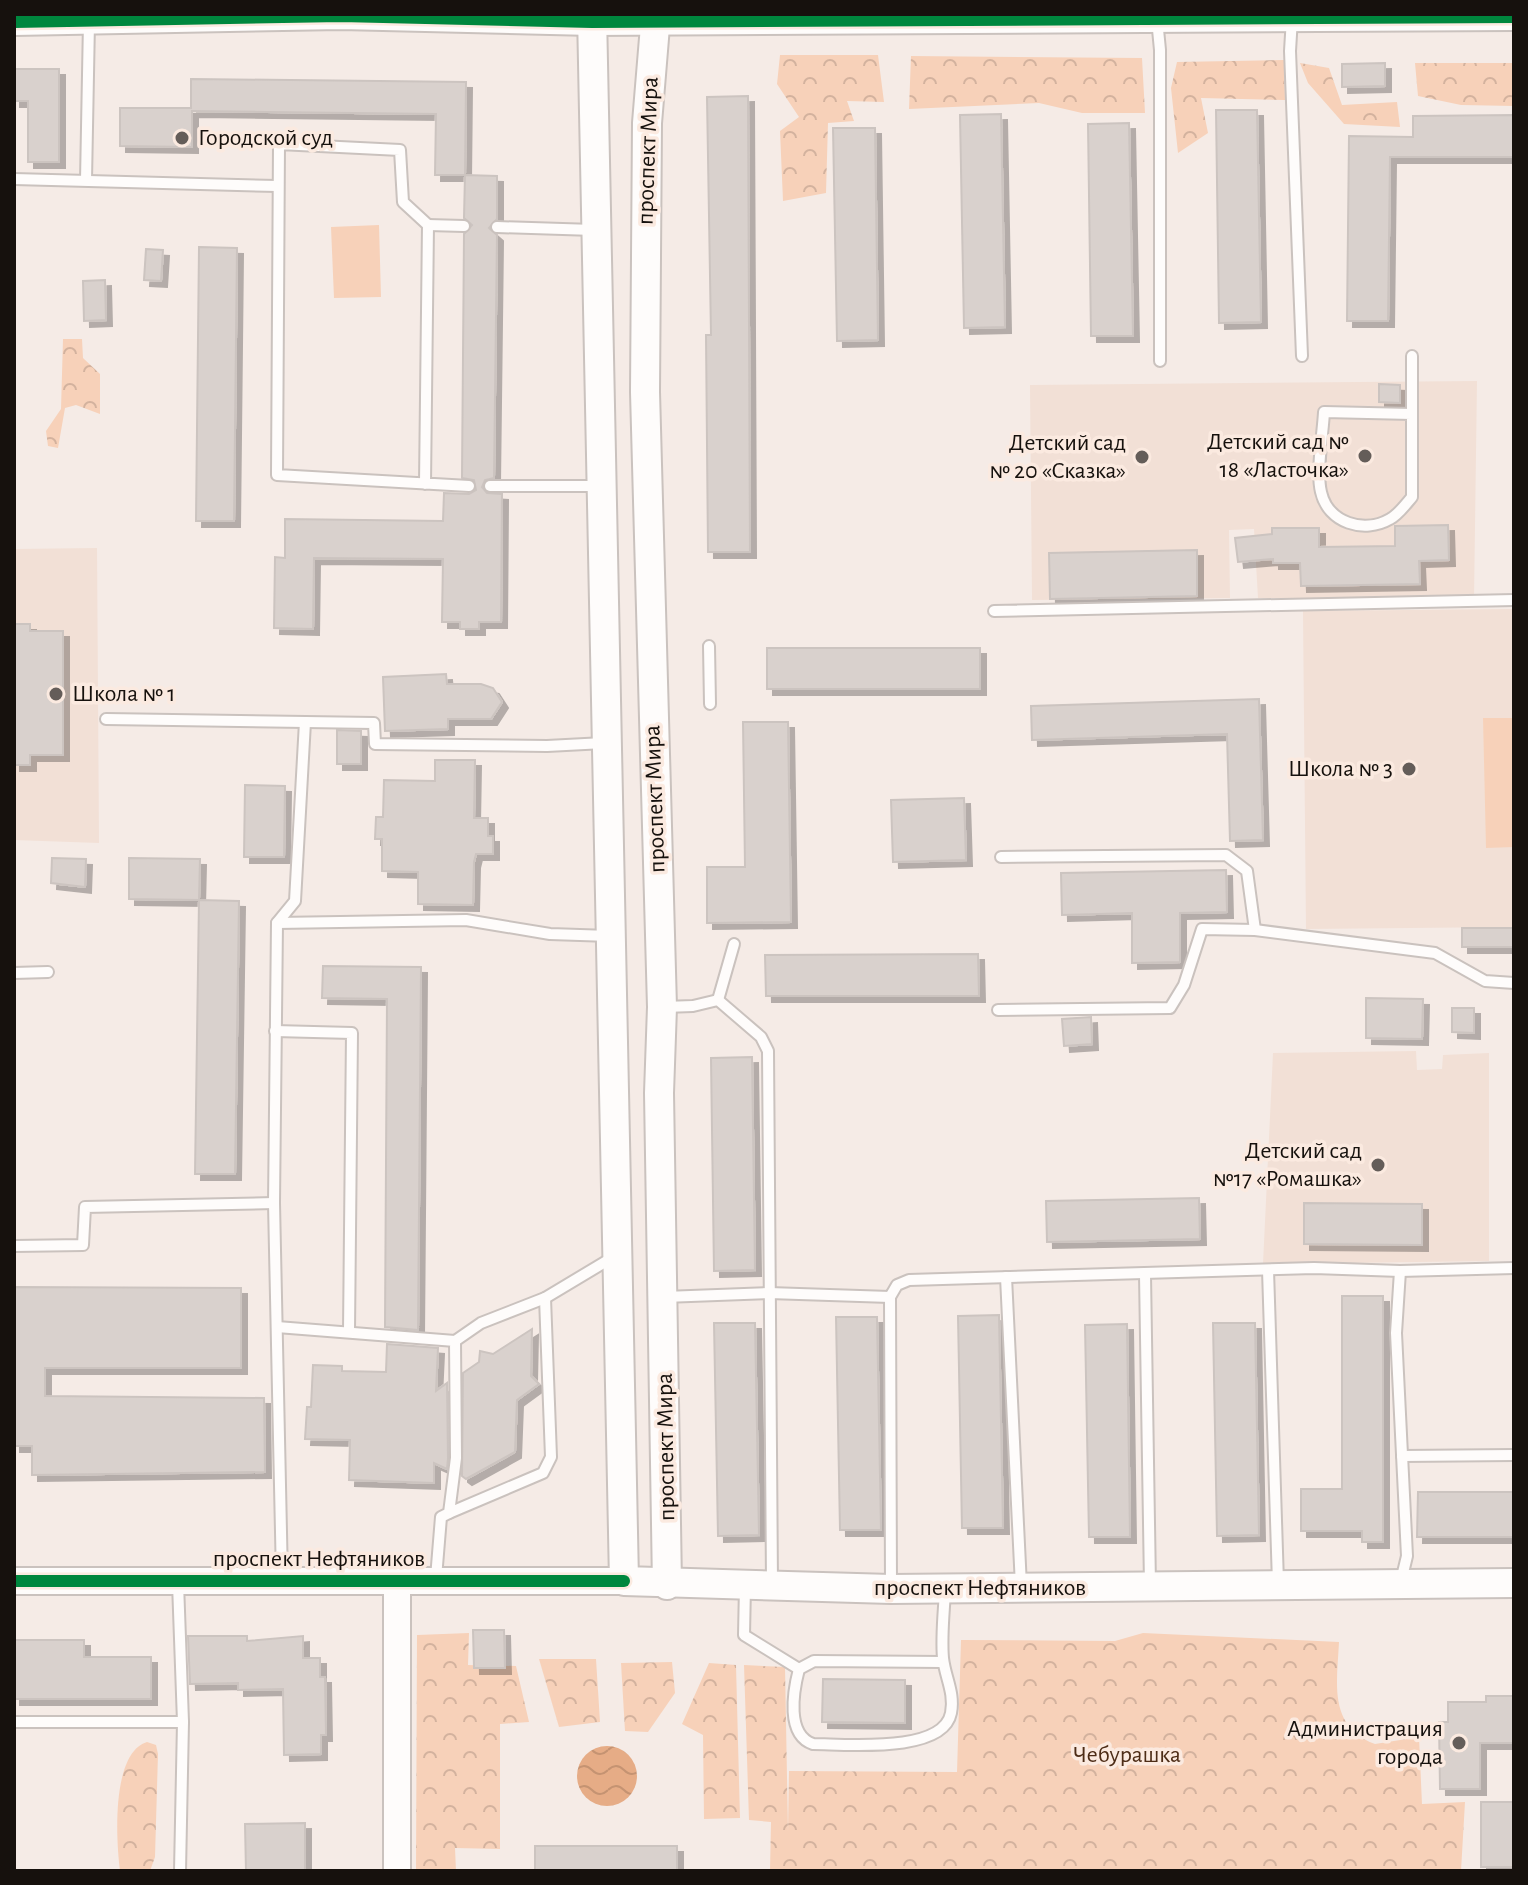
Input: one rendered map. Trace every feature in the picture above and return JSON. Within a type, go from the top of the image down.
[{"type":"main road","name":"проспект Мира","points":[[656,17],[647,123],[645,392],[662,1007],[659,1093],[667,1585]]},
{"type":"main road","name":"проспект Мира","points":[[592,18],[624,1581]]},
{"type":"main road","points":[[600,394],[618,386],[645,392]]},
{"type":"main road","points":[[614,1092],[637,1101],[659,1093]]},
{"type":"main road","name":"проспект Нефтяников","points":[[624,1581],[667,1585],[891,1589],[1514,1583]]},
{"type":"street","points":[[14,22],[340,15],[1157,19],[1514,17]]},
{"type":"street","name":"проспект Нефтяников","points":[[14,1581],[624,1581]]},
{"type":"street","points":[[397,1581],[397,1871]]},
{"type":"lane","points":[[1292,18],[1290,51],[1302,356]]},
{"type":"lane","points":[[1157,19],[1160,50],[1160,361]]},
{"type":"lane","points":[[86,180],[89,21]]},
{"type":"lane","points":[[464,226],[428,225],[403,202],[400,150],[279,144],[277,475],[469,486]]},
{"type":"lane","points":[[14,179],[277,186]]},
{"type":"lane","points":[[425,484],[428,225]]},
{"type":"lane","points":[[497,227],[596,230]]},
{"type":"lane","points":[[1412,356],[1412,414],[1412,497],[1391,519],[1363,527],[1349,524],[1331,513],[1321,492],[1324,412],[1412,414]]},
{"type":"lane","points":[[490,486],[602,486]]},
{"type":"lane","points":[[994,611],[1514,600]]},
{"type":"lane","points":[[709,646],[710,704]]},
{"type":"lane","points":[[106,719],[374,723],[375,744],[547,746],[607,743]]},
{"type":"lane","points":[[282,1581],[274,1203],[277,923],[295,901],[305,722]]},
{"type":"lane","points":[[1001,857],[1226,855],[1247,871],[1255,930]]},
{"type":"lane","points":[[277,923],[466,920],[550,934],[611,936]]},
{"type":"lane","points":[[998,1010],[1170,1008],[1184,985],[1202,929],[1255,930],[1435,953],[1485,981],[1514,983]]},
{"type":"lane","points":[[718,1000],[734,944]]},
{"type":"lane","points":[[14,973],[48,972]]},
{"type":"lane","points":[[662,1007],[693,1006],[718,1000]]},
{"type":"lane","points":[[718,1000],[761,1037],[768,1051],[769,1293],[758,1586],[744,1635],[799,1669]]},
{"type":"lane","points":[[275,1031],[352,1033],[349,1331]]},
{"type":"lane","points":[[14,1246],[83,1245],[85,1207],[274,1203]]},
{"type":"lane","points":[[277,1327],[455,1341],[481,1323],[545,1298],[617,1255]]},
{"type":"lane","points":[[891,1589],[890,1297],[897,1285],[909,1280],[1006,1277],[1514,1268]]},
{"type":"lane","points":[[1268,1270],[1278,1586]]},
{"type":"lane","points":[[1400,1271],[1396,1333],[1407,1556],[1401,1583]]},
{"type":"lane","points":[[1145,1275],[1150,1587]]},
{"type":"lane","points":[[1006,1277],[1021,1588]]},
{"type":"lane","points":[[663,1297],[769,1293],[890,1297]]},
{"type":"lane","points":[[436,1581],[441,1517],[543,1473],[551,1457],[545,1298]]},
{"type":"lane","points":[[449,1513],[456,1458],[455,1341]]},
{"type":"lane","points":[[1402,1456],[1514,1455]]},
{"type":"lane","points":[[178,1581],[183,1722],[180,1871]]},
{"type":"lane","points":[[943,1662],[814,1661],[799,1669],[795,1685],[796,1732],[802,1741],[813,1744],[907,1743],[934,1734],[951,1714],[951,1680],[943,1662],[945,1588]]},
{"type":"lane","points":[[14,1722],[183,1722]]},
{"type":"shaded area","points":[[1477,381],[1474,600],[1258,598],[1254,529],[1229,530],[1230,598],[1032,600],[1030,385]]},
{"type":"shaded area","name":"Школа № 1","points":[[97,548],[99,843],[14,840],[14,549]]},
{"type":"shaded area","name":"Школа № 3","points":[[1514,609],[1514,927],[1306,929],[1303,611]]},
{"type":"shaded area","name":"Детский сад №17 «Ромашка»","points":[[1416,1051],[1417,1070],[1442,1069],[1443,1055],[1489,1053],[1489,1261],[1263,1264],[1273,1053]]},
{"type":"green space","points":[[780,55],[878,55],[884,102],[847,101],[854,121],[828,123],[826,193],[783,201],[780,131],[799,117],[777,84]]},
{"type":"green space","points":[[911,56],[1142,58],[1145,113],[1082,113],[1039,103],[909,109]]},
{"type":"green space","points":[[1284,60],[1285,100],[1201,98],[1208,133],[1178,153],[1171,88],[1177,62]]},
{"type":"green space","points":[[1300,63],[1329,68],[1342,105],[1397,102],[1400,127],[1344,124],[1308,83]]},
{"type":"green space","points":[[1415,63],[1514,63],[1514,106],[1461,105],[1418,96]]},
{"type":"green space","points":[[379,225],[381,297],[334,298],[331,227]]},
{"type":"green space","points":[[63,339],[82,339],[83,358],[100,374],[100,414],[76,405],[65,408],[58,448],[48,446],[46,431],[61,409]]},
{"type":"green space","points":[[1483,718],[1514,718],[1514,847],[1486,848]]},
{"type":"green space","points":[[469,1633],[468,1665],[516,1666],[529,1722],[500,1724],[500,1849],[455,1848],[456,1871],[416,1871],[417,1635]]},
{"type":"green space","name":"Чебурашка","points":[[1143,1633],[1339,1642],[1337,1688],[1342,1715],[1349,1726],[1375,1744],[1419,1737],[1422,1804],[1465,1802],[1461,1871],[770,1871],[771,1822],[749,1820],[744,1665],[785,1667],[788,1832],[789,1771],[957,1772],[961,1640],[1115,1641]]},
{"type":"green space","points":[[539,1659],[596,1659],[600,1722],[559,1727]]},
{"type":"green space","points":[[672,1662],[675,1693],[648,1732],[625,1731],[621,1663]]},
{"type":"green space","points":[[709,1663],[736,1665],[740,1818],[704,1819],[703,1735],[682,1724]]},
{"type":"green space","points":[[147,1742],[156,1745],[158,1754],[155,1857],[150,1871],[120,1871],[117,1819],[122,1779],[135,1749]]},
{"type":"water","points":[[607,1746],[628,1755],[637,1776],[628,1797],[607,1806],[586,1797],[577,1776],[586,1755]]},
{"type":"building","points":[[1385,63],[1385,86],[1342,87],[1342,64]]},
{"type":"building","points":[[14,69],[59,69],[59,162],[28,162],[28,101],[14,101]]},
{"type":"building","points":[[191,79],[466,82],[465,175],[435,175],[436,114],[192,111],[192,147],[120,146],[120,108],[191,108]]},
{"type":"building","points":[[748,96],[750,552],[708,552],[706,335],[711,335],[707,97]]},
{"type":"building","points":[[1216,110],[1257,110],[1261,322],[1219,323]]},
{"type":"building","points":[[1001,114],[1005,327],[964,328],[960,115]]},
{"type":"building","points":[[1514,115],[1514,157],[1390,157],[1388,321],[1347,321],[1349,136],[1413,137],[1413,116]]},
{"type":"building","points":[[1129,123],[1133,336],[1091,336],[1088,124]]},
{"type":"building","points":[[833,128],[875,128],[878,340],[837,341]]},
{"type":"building","points":[[465,175],[497,176],[497,219],[489,228],[497,235],[494,478],[485,480],[482,487],[487,493],[502,494],[501,622],[479,622],[479,629],[460,629],[460,622],[442,622],[443,559],[314,558],[313,629],[274,628],[275,557],[285,558],[285,519],[443,521],[444,493],[469,494],[476,490],[474,480],[462,478],[464,234],[472,225],[464,218]]},
{"type":"building","points":[[199,247],[237,248],[234,521],[196,521]]},
{"type":"building","points":[[146,249],[163,250],[161,281],[144,280]]},
{"type":"building","points":[[105,280],[106,320],[84,321],[83,281]]},
{"type":"building","points":[[1379,384],[1400,385],[1400,403],[1379,402]]},
{"type":"building","points":[[1448,525],[1449,560],[1419,561],[1420,584],[1301,586],[1300,563],[1273,563],[1273,559],[1238,562],[1235,538],[1272,534],[1272,528],[1319,528],[1319,547],[1395,546],[1395,526]]},
{"type":"building","points":[[1197,550],[1197,596],[1050,599],[1049,553]]},
{"type":"building","points":[[14,624],[30,624],[30,631],[63,631],[63,755],[30,755],[30,765],[14,765]]},
{"type":"building","points":[[767,648],[980,648],[980,689],[767,689]]},
{"type":"building","points":[[446,674],[447,684],[481,684],[493,688],[502,702],[491,719],[448,719],[448,729],[385,731],[383,677]]},
{"type":"building","points":[[1259,699],[1263,840],[1230,841],[1227,734],[1032,740],[1031,706]]},
{"type":"building","points":[[743,722],[788,722],[791,922],[707,923],[707,867],[745,867]]},
{"type":"building","points":[[337,730],[361,731],[361,764],[337,764]]},
{"type":"building","points":[[435,760],[475,760],[474,818],[488,818],[488,836],[493,836],[493,854],[476,854],[473,905],[418,904],[418,872],[382,871],[382,839],[375,839],[376,817],[383,817],[384,780],[435,781]]},
{"type":"building","points":[[245,785],[285,786],[284,857],[244,857]]},
{"type":"building","points":[[964,798],[966,860],[893,862],[891,800]]},
{"type":"building","points":[[52,858],[86,859],[85,887],[51,883]]},
{"type":"building","points":[[129,858],[200,859],[199,900],[129,899]]},
{"type":"building","points":[[1226,870],[1227,912],[1180,913],[1180,962],[1132,963],[1132,913],[1062,915],[1061,873]]},
{"type":"building","points":[[199,900],[239,901],[235,1174],[195,1174]]},
{"type":"building","points":[[1462,928],[1514,928],[1514,947],[1462,947]]},
{"type":"building","points":[[978,954],[979,996],[766,996],[765,955]]},
{"type":"building","points":[[323,966],[421,967],[418,1330],[385,1327],[387,999],[322,998]]},
{"type":"building","points":[[1366,998],[1423,999],[1422,1039],[1366,1038]]},
{"type":"building","points":[[1452,1008],[1474,1008],[1474,1033],[1452,1032]]},
{"type":"building","points":[[1091,1017],[1092,1044],[1064,1046],[1062,1019]]},
{"type":"building","points":[[752,1057],[755,1270],[714,1271],[711,1058]]},
{"type":"building","points":[[1199,1198],[1200,1239],[1047,1242],[1046,1201]]},
{"type":"building","points":[[1304,1203],[1422,1204],[1422,1245],[1304,1244]]},
{"type":"building","points":[[14,1287],[241,1288],[241,1368],[45,1368],[45,1396],[264,1398],[265,1472],[32,1475],[32,1446],[14,1446]]},
{"type":"building","points":[[1342,1296],[1383,1296],[1383,1542],[1362,1542],[1362,1531],[1301,1531],[1301,1489],[1342,1489]]},
{"type":"building","points":[[999,1315],[1003,1528],[962,1528],[958,1316]]},
{"type":"building","points":[[836,1317],[877,1317],[881,1530],[840,1530]]},
{"type":"building","points":[[714,1323],[755,1323],[759,1535],[718,1536]]},
{"type":"building","points":[[1213,1323],[1255,1323],[1259,1535],[1217,1536]]},
{"type":"building","points":[[1127,1324],[1130,1537],[1089,1537],[1085,1325]]},
{"type":"building","points":[[532,1329],[531,1376],[539,1384],[517,1400],[515,1452],[466,1479],[462,1476],[463,1373],[479,1362],[480,1351],[493,1354]]},
{"type":"building","points":[[387,1344],[438,1348],[436,1391],[447,1383],[448,1458],[447,1469],[434,1463],[434,1483],[349,1480],[350,1440],[305,1439],[307,1407],[311,1407],[313,1365],[342,1366],[342,1371],[386,1372]]},
{"type":"building","points":[[1418,1492],[1514,1492],[1514,1537],[1417,1537]]},
{"type":"building","points":[[473,1630],[504,1630],[505,1668],[474,1668]]},
{"type":"building","points":[[188,1636],[247,1636],[247,1641],[303,1636],[303,1658],[320,1658],[320,1677],[325,1677],[326,1735],[321,1735],[321,1754],[284,1755],[283,1689],[238,1690],[238,1683],[190,1684]]},
{"type":"building","points":[[14,1640],[84,1640],[84,1657],[151,1657],[151,1699],[14,1699]]},
{"type":"building","points":[[823,1679],[905,1680],[905,1723],[822,1722]]},
{"type":"building","points":[[1486,1696],[1514,1696],[1514,1743],[1480,1743],[1480,1789],[1440,1789],[1439,1722],[1448,1722],[1448,1702],[1486,1702]]},
{"type":"building","points":[[1481,1802],[1514,1802],[1514,1867],[1481,1867]]},
{"type":"building","points":[[305,1823],[305,1871],[246,1871],[245,1824]]},
{"type":"building","points":[[535,1846],[677,1846],[677,1871],[535,1871]]},
{"type":"cycle path","points":[[14,22],[341,16],[592,22],[1514,17]]},
{"type":"cycle path","points":[[14,1581],[624,1581]]},
{"type":"place","name":"Городской суд","points":[[182,138]]},
{"type":"place","name":"Детский сад № 18 «Ласточка»","points":[[1365,456]]},
{"type":"place","name":"Детский сад № 20 «Сказка»","points":[[1142,457]]},
{"type":"place","name":"Школа № 1","points":[[56,694]]},
{"type":"place","name":"Школа № 3","points":[[1409,769]]},
{"type":"place","name":"Детский сад №17 «Ромашка»","points":[[1378,1165]]},
{"type":"place","name":"Администрация города","points":[[1459,1743]]}]
